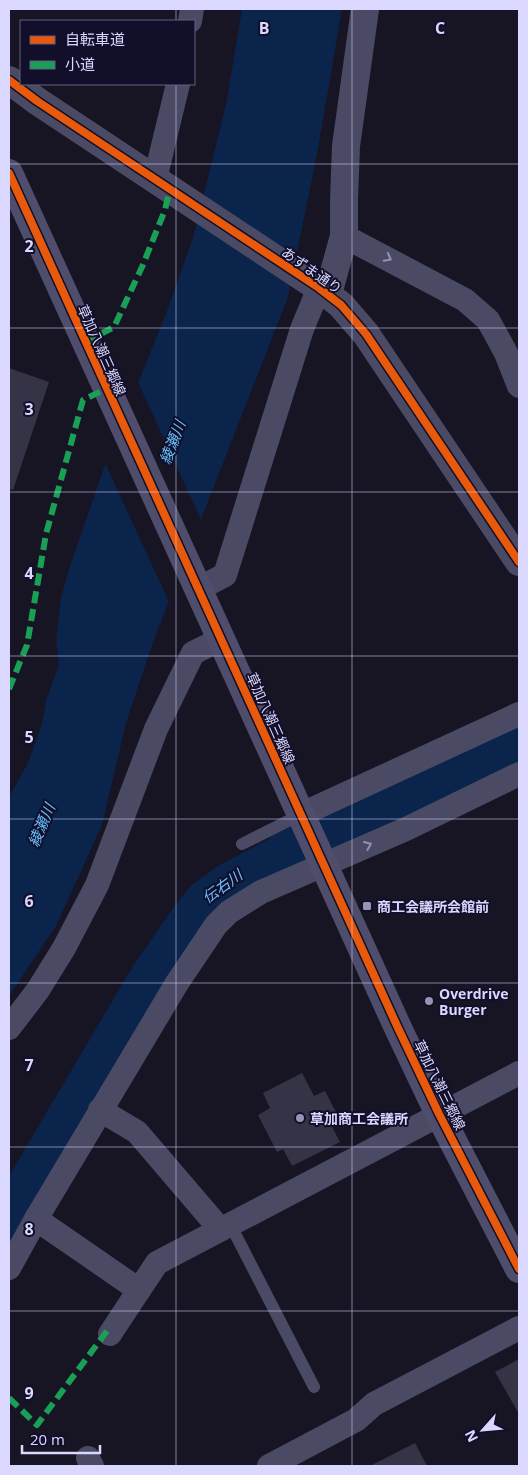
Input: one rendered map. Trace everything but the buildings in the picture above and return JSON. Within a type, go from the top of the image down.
[{"type":"main road","name":"草加八潮三郷線","points":[[9,173],[398,1028],[439,1114],[519,1269]]},
{"type":"street","points":[[201,595],[225,575],[302,329],[323,291],[344,236],[346,146],[365,9]]},
{"type":"street","name":"あずま通り","points":[[9,80],[37,101],[323,291],[341,306],[366,334],[519,562]]},
{"type":"street","points":[[166,186],[178,85]]},
{"type":"street","points":[[344,236],[466,300],[488,320],[506,353],[519,386]]},
{"type":"street","points":[[9,1028],[38,990],[64,948],[97,885],[156,729],[193,653],[221,639]]},
{"type":"street","points":[[302,819],[519,714]]},
{"type":"street","points":[[9,1268],[100,1110],[177,983],[216,925],[229,912],[261,892],[321,860],[406,829],[519,774]]},
{"type":"street","points":[[110,1334],[157,1263],[519,1073]]},
{"type":"street","points":[[100,1110],[137,1132],[225,1226]]},
{"type":"street","points":[[36,1219],[139,1290]]},
{"type":"street","points":[[282,1463],[356,1420],[374,1404],[519,1328]]},
{"type":"lane","points":[[242,844],[302,819]]},
{"type":"lane","points":[[225,1226],[314,1387]]},
{"type":"water","name":"綾瀬川","points":[[242,9],[342,9],[317,154],[288,297],[153,642],[126,723],[102,825],[56,926],[9,996],[9,797],[28,763],[42,724],[46,701],[59,665],[56,641],[61,598],[69,569],[105,465],[167,311],[193,238],[227,100]]},
{"type":"water","points":[[341,807],[355,838],[279,872],[161,988],[9,1246],[9,1176],[133,966],[176,904],[192,885],[218,866],[265,841]]},
{"type":"pier","points":[[137,380],[202,522],[170,604],[104,461]]},
{"type":"pier","points":[[331,811],[346,843],[291,868],[276,837]]},
{"type":"waterway","name":"伝右川","points":[[290,848],[391,805],[519,745]]},
{"type":"marked path","points":[[85,342],[114,327],[142,267],[165,210],[170,188]]},
{"type":"marked path","points":[[9,689],[27,645],[46,534],[83,400],[106,389]]},
{"type":"marked path","points":[[9,1398],[37,1425],[107,1331],[110,1334]]},
{"type":"cycle path","points":[[9,80],[37,101],[319,288],[341,305],[366,334],[519,562]]},
{"type":"cycle path","points":[[9,173],[398,1028],[439,1114],[519,1269]]},
{"type":"place","name":"商工会議所会館前","points":[[367,906]]},
{"type":"place","name":"Overdrive Burger","points":[[429,1001]]},
{"type":"place","name":"草加商工会議所","points":[[300,1118]]}]
